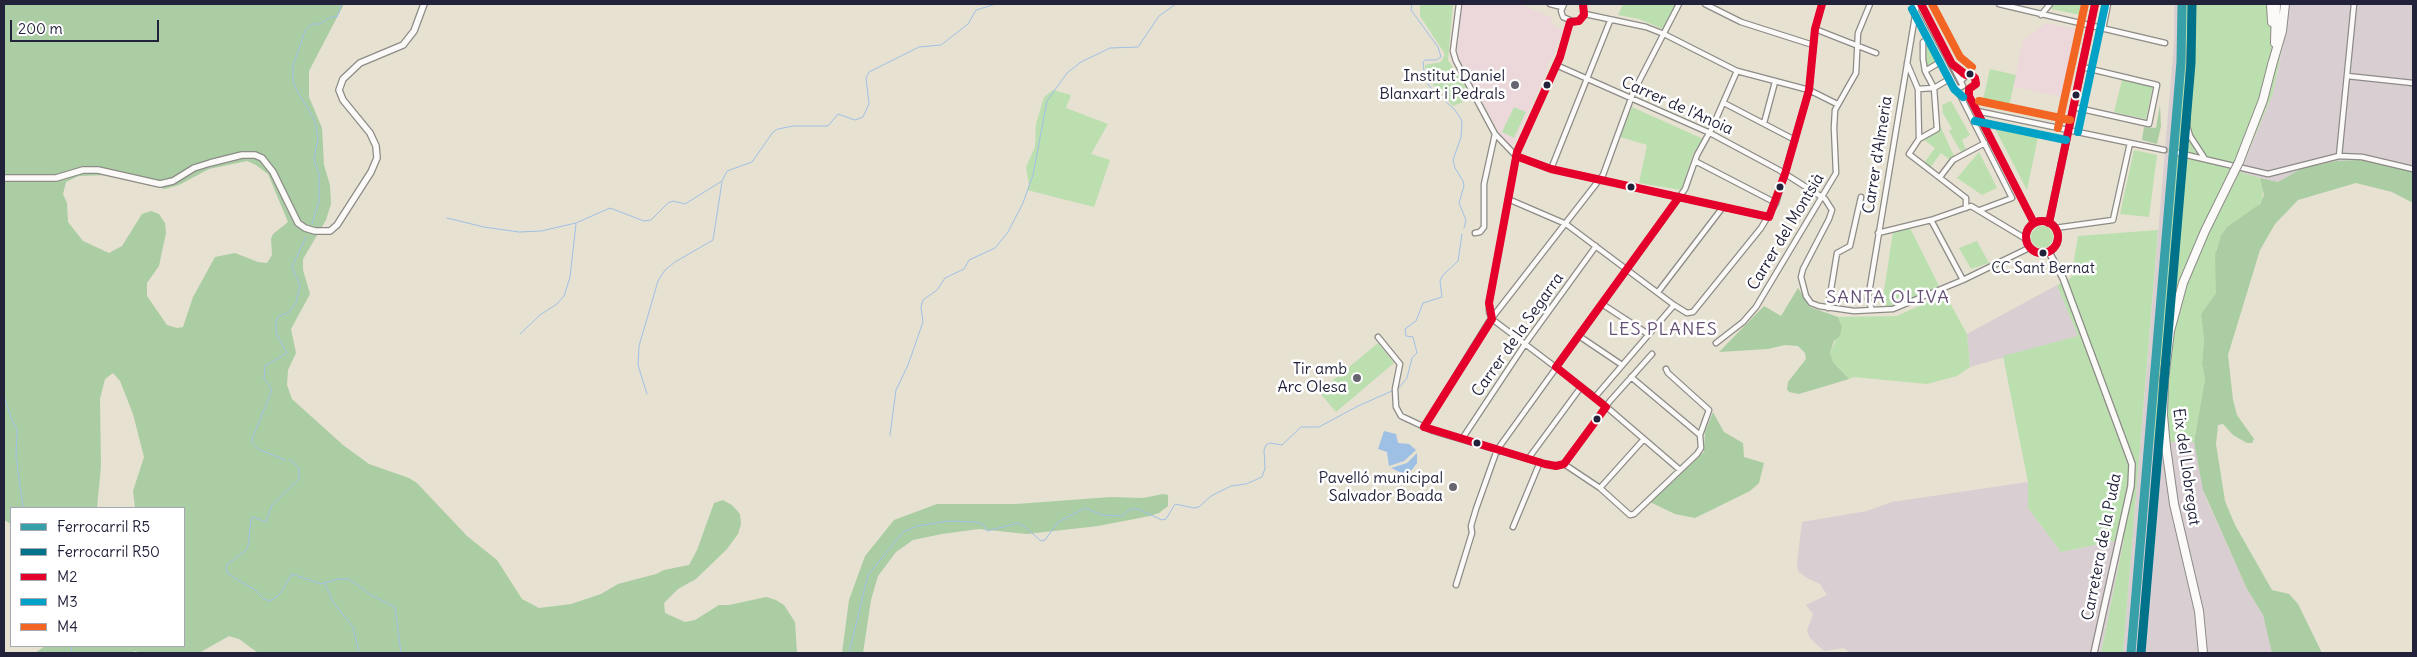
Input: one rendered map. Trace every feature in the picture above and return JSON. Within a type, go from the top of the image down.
[{"type":"main road","points":[[2271,4],[2272,65]]},
{"type":"main road","name":"Eix del Llobregat","points":[[2202,653],[2199,610],[2174,504],[2166,447],[2163,415],[2164,380],[2170,332],[2183,283],[2204,231],[2239,162],[2256,121],[2272,65],[2276,34],[2276,4]]},
{"type":"main road","points":[[2272,65],[2282,30],[2285,4]]},
{"type":"street","points":[[4,178],[56,178],[83,170],[98,170],[160,184],[173,181],[194,168],[210,163],[242,155],[255,155],[262,158],[273,172],[298,223],[315,232],[330,231],[337,225],[371,172],[377,158],[376,146],[370,133],[343,100],[340,90],[343,79],[360,64],[403,45],[414,31],[424,4]]},
{"type":"street","points":[[1459,4],[1453,51],[1458,66],[1495,134],[1516,156],[1551,168],[1769,217]]},
{"type":"street","points":[[1550,4],[1563,5],[1563,17],[1570,22],[1579,21],[1584,14],[1583,4]]},
{"type":"street","points":[[1424,427],[1492,319],[1600,179],[1631,98],[1679,4]]},
{"type":"street","points":[[1705,4],[1741,22],[1813,45]]},
{"type":"street","points":[[1508,199],[1566,224],[1674,305],[1690,313],[1769,217],[1776,203],[1809,90],[1815,29],[1822,4]]},
{"type":"street","name":"Carrer del Montsià","points":[[1716,342],[1737,327],[1756,307],[1836,173],[1834,128],[1838,104],[1856,73],[1858,33],[1870,4]]},
{"type":"street","name":"Carrer d'Almeria","points":[[1872,310],[1868,299],[1917,4]]},
{"type":"street","points":[[1921,4],[1962,80],[1963,86]]},
{"type":"street","points":[[1999,4],[2011,5],[2041,15],[2165,43]]},
{"type":"street","points":[[2041,15],[2050,4]]},
{"type":"street","points":[[2049,222],[2096,4]]},
{"type":"street","points":[[2103,29],[2108,4]]},
{"type":"street","points":[[2192,4],[2187,126],[2190,136],[2205,159]]},
{"type":"street","points":[[2338,156],[2354,4]]},
{"type":"street","points":[[1915,10],[2012,198],[1980,210]]},
{"type":"street","points":[[1584,14],[1610,21],[1646,27],[1664,34],[1737,71],[1809,90],[1838,104]]},
{"type":"street","points":[[1551,168],[1610,21]]},
{"type":"street","points":[[1570,22],[1556,65],[1516,156],[1489,303],[1489,312],[1492,319],[1594,396],[1680,470]]},
{"type":"street","points":[[1815,29],[1876,53]]},
{"type":"street","points":[[1930,38],[1924,42],[1925,71],[1934,88],[1937,129],[1919,139],[1909,154],[1966,198],[1966,208]]},
{"type":"street","points":[[1925,71],[1942,61]]},
{"type":"street","points":[[1906,62],[1918,89],[1919,139]]},
{"type":"street","points":[[1952,64],[1966,75],[1973,75],[1976,80],[1974,86],[1969,89]]},
{"type":"street","name":"Carrer de l'Anoia","points":[[1556,65],[1710,132],[1786,174],[1822,197]]},
{"type":"street","points":[[2074,107],[2149,124],[2157,85],[2082,68]]},
{"type":"street","points":[[1456,585],[1472,533],[1471,526],[1476,509],[1496,450],[1685,189],[1695,161],[1724,103],[1737,71]]},
{"type":"street","points":[[1962,80],[1966,75]]},
{"type":"street","points":[[2347,76],[2413,83]]},
{"type":"street","points":[[1918,89],[1934,88],[1951,78]]},
{"type":"street","points":[[1764,124],[1775,82]]},
{"type":"street","points":[[1957,89],[1963,86]]},
{"type":"street","points":[[1963,86],[1969,89]]},
{"type":"street","points":[[1969,89],[1977,111],[2034,223]]},
{"type":"street","points":[[1724,103],[1795,140]]},
{"type":"street","points":[[1977,111],[2164,150]]},
{"type":"street","points":[[1475,233],[1480,232],[1484,227],[1484,184],[1495,134]]},
{"type":"street","points":[[1940,177],[1953,160],[1985,143]]},
{"type":"street","points":[[2055,228],[2113,220],[2130,143]]},
{"type":"street","points":[[2174,152],[2268,174],[2338,156],[2362,158],[2413,168]]},
{"type":"street","points":[[1695,161],[1776,203]]},
{"type":"street","points":[[1822,197],[1832,210],[1830,220],[1802,269],[1801,277],[1802,287],[1812,302],[1828,308],[1893,309],[1963,280],[2030,248]]},
{"type":"street","points":[[1828,308],[1837,253],[1850,246],[1861,197]]},
{"type":"street","points":[[1658,292],[1723,206]]},
{"type":"street","points":[[1878,233],[1931,220],[1971,206],[2026,239]]},
{"type":"street","points":[[1931,220],[1963,280]]},
{"type":"street","points":[[2049,222],[2055,228],[2058,241],[2050,252],[2039,253],[2030,248],[2026,239],[2027,230],[2034,223],[2049,222]]},
{"type":"street","name":"Carrer de la Segarra","points":[[1462,439],[1526,344],[1596,246]]},
{"type":"street","name":"Carretera de la Puda","points":[[2050,252],[2063,278],[2132,464],[2129,495],[2094,653]]},
{"type":"street","points":[[1602,304],[1648,334]]},
{"type":"street","points":[[1594,396],[1674,305]]},
{"type":"street","points":[[1580,336],[1622,364]]},
{"type":"street","points":[[1378,337],[1400,364],[1395,386],[1398,413],[1424,427],[1496,450],[1556,466],[1564,464],[1606,407],[1652,354]]},
{"type":"street","points":[[1564,464],[1600,488],[1630,515],[1634,514],[1700,451],[1700,435],[1709,410],[1668,373],[1666,369]]},
{"type":"street","points":[[1632,377],[1700,435]]},
{"type":"street","points":[[1528,459],[1581,387]]},
{"type":"street","points":[[1600,488],[1644,439]]},
{"type":"street","points":[[1513,527],[1540,462]]},
{"type":"shaded area","name":"Institut Daniel Blanxart i Pedrals","points":[[1463,4],[1520,4],[1552,18],[1551,22],[1554,26],[1563,30],[1553,57],[1547,66],[1548,69],[1513,146],[1510,146],[1500,134],[1461,64],[1457,51],[1458,29]]},
{"type":"shaded area","points":[[2174,4],[2185,4],[2185,35],[2166,283],[2151,441],[2194,442],[2205,496],[2247,589],[2263,615],[2272,653],[2123,653],[2174,43]]},
{"type":"shaded area","points":[[2288,4],[2413,4],[2413,171],[2396,166],[2359,160],[2336,161],[2302,168],[2278,182],[2240,173],[2273,93],[2283,46]]},
{"type":"shaded area","points":[[2045,23],[2080,30],[2065,98],[2013,86],[2023,41]]},
{"type":"shaded area","points":[[2057,285],[2078,336],[1970,367],[1967,334]]},
{"type":"shaded area","points":[[2028,482],[2028,508],[2061,552],[2124,539],[2101,653],[1850,653],[1844,648],[1824,651],[1810,638],[1807,631],[1813,614],[1806,605],[1827,595],[1820,584],[1798,571],[1797,563],[1802,522],[1867,511],[1892,502]]},
{"type":"green space","points":[[4,4],[344,4],[309,71],[309,97],[322,128],[324,165],[330,185],[331,204],[326,220],[303,259],[303,270],[310,294],[291,329],[296,353],[288,370],[287,385],[292,399],[343,445],[369,464],[409,478],[417,483],[467,536],[497,560],[522,599],[539,608],[571,604],[601,594],[618,584],[664,570],[689,565],[697,550],[714,503],[723,500],[732,505],[740,514],[741,524],[738,534],[727,549],[696,579],[678,589],[664,603],[665,613],[685,622],[695,620],[719,605],[729,605],[766,597],[776,600],[784,605],[795,622],[797,653],[258,653],[239,639],[229,636],[199,653],[138,653],[136,651],[130,653],[35,653],[44,647],[185,647],[185,507],[135,507],[133,491],[144,457],[133,414],[120,381],[113,373],[105,379],[100,399],[101,466],[97,507],[10,507],[10,523],[4,520]],"holes":[[[247,161],[268,174],[288,222],[273,234],[271,239],[272,255],[267,263],[258,262],[235,253],[215,257],[193,297],[183,327],[177,328],[167,325],[147,296],[147,283],[159,266],[166,233],[165,223],[159,214],[151,211],[142,214],[122,246],[109,253],[83,241],[68,222],[67,203],[63,194],[66,182],[79,176],[109,175],[165,189],[179,185],[209,169]]]},
{"type":"green space","points":[[1420,4],[1453,4],[1448,60],[1466,88],[1461,93],[1463,102],[1453,106],[1427,78],[1425,65],[1441,62],[1445,54],[1420,16]]},
{"type":"green space","points":[[1623,4],[1676,4],[1663,29],[1639,19],[1618,15]]},
{"type":"green space","points":[[2054,4],[2084,5],[2081,15],[2051,9]]},
{"type":"green space","points":[[2185,4],[2288,4],[2288,19],[2273,93],[2240,172],[2260,178],[2263,189],[2262,200],[2256,208],[2223,231],[2216,250],[2216,293],[2201,314],[2204,339],[2202,364],[2205,379],[2194,442],[2151,442],[2182,81]]},
{"type":"green space","points":[[1927,45],[1932,46],[1939,61],[1930,66],[1926,64],[1925,48]]},
{"type":"green space","points":[[1990,69],[2016,75],[2008,110],[1982,104]]},
{"type":"green space","points":[[2122,80],[2153,86],[2146,119],[2114,112]]},
{"type":"green space","points":[[1053,90],[1071,95],[1066,108],[1108,124],[1091,154],[1110,160],[1094,207],[1027,190],[1029,185],[1026,167],[1035,147],[1036,124],[1044,97]]},
{"type":"green space","points":[[1951,101],[1970,135],[1962,140],[1966,149],[1961,152],[1949,131],[1952,129],[1943,113],[1942,105]]},
{"type":"green space","points":[[2160,105],[2161,126],[2157,144],[2142,140],[2144,127],[2156,128]]},
{"type":"green space","points":[[1514,107],[1526,112],[1514,138],[1502,132]]},
{"type":"green space","points":[[1632,107],[1703,139],[1693,154],[1681,190],[1639,183],[1647,145],[1620,137]]},
{"type":"green space","points":[[1938,121],[1954,156],[1950,160],[1941,153],[1930,168],[1924,163],[1935,148],[1924,140],[1938,130]]},
{"type":"green space","points":[[1991,121],[2039,132],[2027,190]]},
{"type":"green space","points":[[2134,150],[2157,155],[2149,217],[2120,214]]},
{"type":"green space","points":[[1979,152],[1997,188],[1982,195],[1957,178]]},
{"type":"green space","points":[[2359,160],[2396,166],[2413,171],[2413,203],[2392,192],[2356,183],[2298,200],[2275,224],[2260,250],[2228,355],[2233,400],[2237,415],[2254,439],[2252,443],[2247,443],[2233,435],[2223,424],[2218,425],[2216,444],[2225,501],[2235,525],[2272,590],[2289,594],[2298,604],[2322,653],[2272,653],[2263,615],[2247,589],[2203,490],[2194,442],[2205,379],[2202,364],[2204,339],[2201,314],[2216,293],[2215,255],[2221,235],[2227,227],[2260,204],[2264,195],[2260,178],[2278,182],[2302,168],[2336,161]]},
{"type":"green space","points":[[2042,226],[2050,229],[2053,237],[2050,245],[2042,248],[2034,245],[2031,237],[2034,229]]},
{"type":"green space","points":[[1910,228],[1939,286],[1892,307],[1882,304],[1893,232]]},
{"type":"green space","points":[[2158,230],[2123,653],[2101,653],[2124,539],[2061,552],[2028,508],[2028,482],[2003,356],[2078,336],[2057,285],[2071,278],[2078,236]]},
{"type":"green space","points":[[1977,241],[1989,263],[1971,269],[1959,248]]},
{"type":"green space","points":[[1798,288],[1810,307],[1838,317],[1842,327],[1840,336],[1834,341],[1830,353],[1833,362],[1849,379],[1799,394],[1789,392],[1787,389],[1788,382],[1806,359],[1805,353],[1798,346],[1785,345],[1768,349],[1719,352],[1764,306],[1781,316]]},
{"type":"green space","points":[[1945,294],[1967,334],[1970,367],[1957,376],[1927,384],[1854,377],[1849,379],[1833,362],[1830,353],[1842,327],[1838,317],[1897,316]]},
{"type":"green space","name":"Tir amb Arc Olesa","points":[[1378,343],[1394,363],[1336,412],[1319,392]]},
{"type":"green space","points":[[1713,412],[1724,432],[1743,443],[1744,457],[1764,463],[1759,483],[1750,491],[1695,518],[1675,514],[1650,502],[1704,452],[1705,432]]},
{"type":"green space","points":[[1163,494],[1168,495],[1168,506],[1159,513],[1098,526],[1027,534],[979,529],[913,540],[896,552],[878,576],[871,600],[863,653],[842,653],[849,600],[865,556],[894,520],[937,504],[1016,504],[1111,497],[1143,498]]},
{"type":"water","points":[[1384,431],[1396,434],[1398,443],[1409,444],[1416,450],[1404,461],[1389,466],[1387,452],[1378,449]]},
{"type":"water","points":[[1417,453],[1417,463],[1411,471],[1402,473],[1391,468],[1407,463]]},
{"type":"waterway","points":[[312,224],[319,201],[319,174],[314,159],[318,139],[315,121],[295,87],[293,66],[305,31],[311,24],[319,24],[331,17],[337,17],[342,4]]},
{"type":"waterway","points":[[447,218],[484,227],[519,232],[541,231],[576,223],[610,208],[644,221],[651,220],[668,203],[673,201],[685,204],[722,181],[727,171],[752,162],[773,132],[778,129],[793,126],[828,126],[838,114],[855,120],[863,117],[869,104],[866,78],[869,72],[919,47],[941,45],[968,24],[976,10],[996,4]]},
{"type":"waterway","points":[[890,435],[896,390],[908,365],[923,322],[921,307],[923,300],[937,290],[945,278],[964,269],[969,260],[995,248],[1008,232],[1023,203],[1033,175],[1047,101],[1067,73],[1081,62],[1110,48],[1138,47],[1159,16],[1176,4]]},
{"type":"waterway","points":[[1412,4],[1411,10],[1438,47],[1441,57],[1436,60],[1425,60],[1423,62],[1425,79],[1430,87],[1455,110],[1462,121],[1461,137],[1453,160],[1464,186],[1459,203],[1466,220],[1464,228]]},
{"type":"waterway","points":[[647,394],[638,365],[639,346],[658,281],[665,270],[675,262],[713,240],[722,182]]},
{"type":"waterway","points":[[520,334],[564,296],[570,277],[576,224]]},
{"type":"waterway","points":[[1398,389],[1407,378],[1412,358],[1417,353],[1413,337],[1406,336],[1405,329],[1416,321],[1423,303],[1442,297],[1440,281],[1443,275],[1458,261],[1462,234]]},
{"type":"waterway","points":[[285,460],[258,449],[252,443],[252,439],[272,390],[264,378],[265,366],[287,353],[276,333],[276,322],[278,317],[289,312],[296,303],[300,285],[292,267],[306,237]]},
{"type":"waterway","points":[[849,653],[868,575],[903,532],[917,526],[948,521],[983,524],[987,531],[1018,523],[1041,541],[1045,540],[1058,522],[1085,508],[1102,515],[1121,516],[1131,509],[1138,509],[1162,520],[1166,519],[1175,504],[1194,508],[1199,507],[1211,496],[1231,486],[1246,484],[1262,477],[1265,468],[1264,450],[1266,445],[1270,443],[1282,445],[1301,427],[1319,427],[1358,406],[1392,391]]},
{"type":"waterway","points":[[4,396],[17,430],[16,457],[23,507]]},
{"type":"waterway","points":[[289,459],[299,468],[299,479],[272,505],[266,522],[253,517],[251,519],[248,546],[246,550],[227,565],[228,574],[255,590],[264,599],[270,601],[279,595],[292,574],[321,584],[338,579],[349,579],[371,595],[395,607],[401,653]]},
{"type":"waterway","points":[[325,584],[333,602],[353,627],[359,653]]},
{"type":"waterway","points":[[71,647],[72,653]]},
{"type":"tunnel","points":[[2164,150],[2174,152]]},
{"type":"rail line","name":"R5","points":[[2131,653],[2181,62],[2182,4]]},
{"type":"rail line","name":"R50","points":[[2141,653],[2191,63],[2192,4]]},
{"type":"transit line","name":"M2","points":[[1583,4],[1584,15],[1579,21],[1570,22],[1560,57],[1517,152],[1489,303],[1492,319],[1424,427],[1545,464],[1556,466],[1564,464],[1606,407],[1556,367],[1679,197]]},
{"type":"transit line","name":"M2","points":[[1516,156],[1551,169],[1769,217],[1785,174],[1809,90],[1815,29],[1822,4]]},
{"type":"transit line","name":"M2","points":[[1921,4],[1952,64],[1966,75],[1971,74],[1975,78],[1976,84],[1969,89],[1969,96],[2034,223]]},
{"type":"transit line","name":"M4","points":[[1932,4],[1960,57],[1972,67]]},
{"type":"transit line","name":"M4","points":[[2058,128],[2085,4]]},
{"type":"transit line","name":"M2","points":[[2049,223],[2095,4]]},
{"type":"transit line","name":"M3","points":[[2078,132],[2105,6]]},
{"type":"transit line","name":"M3","points":[[1912,9],[1954,89],[1963,97]]},
{"type":"transit line","name":"M4","points":[[1979,101],[2070,120]]},
{"type":"transit line","name":"M3","points":[[1975,121],[2066,140]]},
{"type":"transit line","name":"M2","points":[[2042,221],[2048,222],[2053,226],[2057,231],[2058,237],[2057,243],[2053,248],[2048,252],[2042,253],[2036,252],[2031,248],[2027,243],[2026,237],[2027,231],[2031,226],[2036,222],[2042,221]]},
{"type":"place","name":"Institut Daniel Blanxart i Pedrals","points":[[1515,85]]},
{"type":"place","name":"CC Sant Bernat","points":[[2043,253]]},
{"type":"place","name":"Tir amb Arc Olesa","points":[[1357,378]]},
{"type":"place","name":"Pavelló municipal Salvador Boada","points":[[1453,487]]},
{"type":"district","name":"SANTA OLIVA","points":[[1888,298]]},
{"type":"district","name":"LES PLANES","points":[[1663,330]]}]
